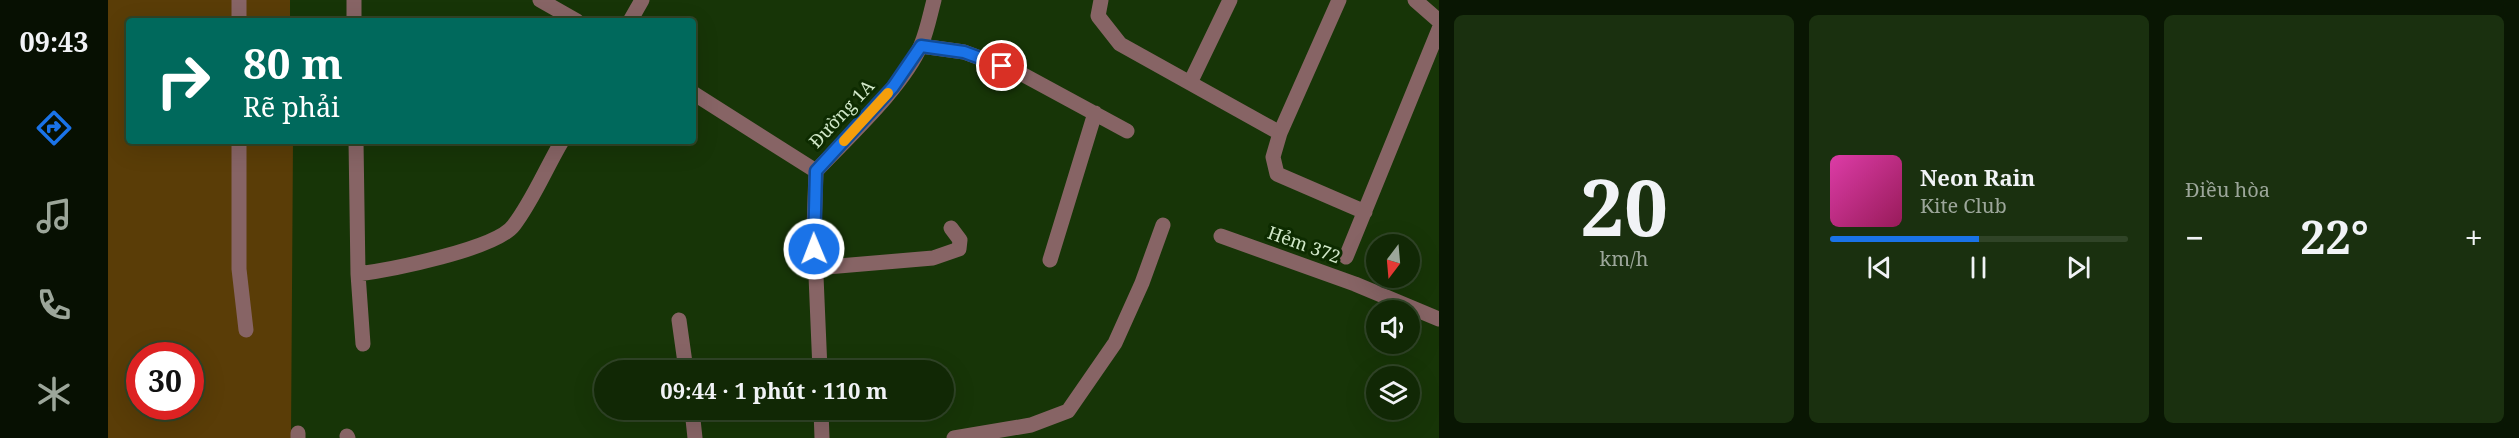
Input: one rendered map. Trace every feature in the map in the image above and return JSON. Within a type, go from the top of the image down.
[{"type":"street","points":[[239,18],[240,0]]},
{"type":"street","points":[[354,0],[354,18]]},
{"type":"street","points":[[540,0],[572,18]]},
{"type":"street","points":[[632,18],[642,0]]},
{"type":"street","name":"Đường 1A","points":[[820,360],[815,268],[816,171],[893,87],[921,46],[934,0]]},
{"type":"street","points":[[1101,0],[1098,16],[1120,44],[1280,133]]},
{"type":"street","points":[[1190,83],[1230,0]]},
{"type":"street","points":[[1339,0],[1280,133],[1273,157],[1277,174],[1365,212]]},
{"type":"street","points":[[1415,0],[1439,21]]},
{"type":"street","points":[[1346,257],[1439,29]]},
{"type":"street","points":[[921,46],[964,52],[1020,74],[1127,131]]},
{"type":"street","points":[[696,95],[816,171]]},
{"type":"street","points":[[1050,260],[1095,113]]},
{"type":"street","points":[[239,144],[239,269],[246,330]]},
{"type":"street","points":[[356,144],[358,274],[363,344]]},
{"type":"street","points":[[358,274],[399,269],[498,237],[513,227],[560,144]]},
{"type":"street","points":[[954,438],[1031,425],[1068,411],[1115,343],[1142,283],[1163,225]]},
{"type":"street","points":[[815,268],[933,258],[959,249],[960,240],[951,228]]},
{"type":"street","name":"Hẻm 372","points":[[1221,236],[1355,284],[1439,319]]},
{"type":"street","points":[[679,320],[685,360]]},
{"type":"street","points":[[693,420],[696,438]]},
{"type":"street","points":[[821,420],[822,438]]},
{"type":"shaded area","points":[[108,0],[290,0],[290,18],[126,18],[126,144],[293,144],[291,438],[108,438]]},
{"type":"slow traffic","points":[[844,141],[888,93]]},
{"type":"route","points":[[814,249],[816,171],[893,87],[921,46],[964,52],[1002,66]]}]
